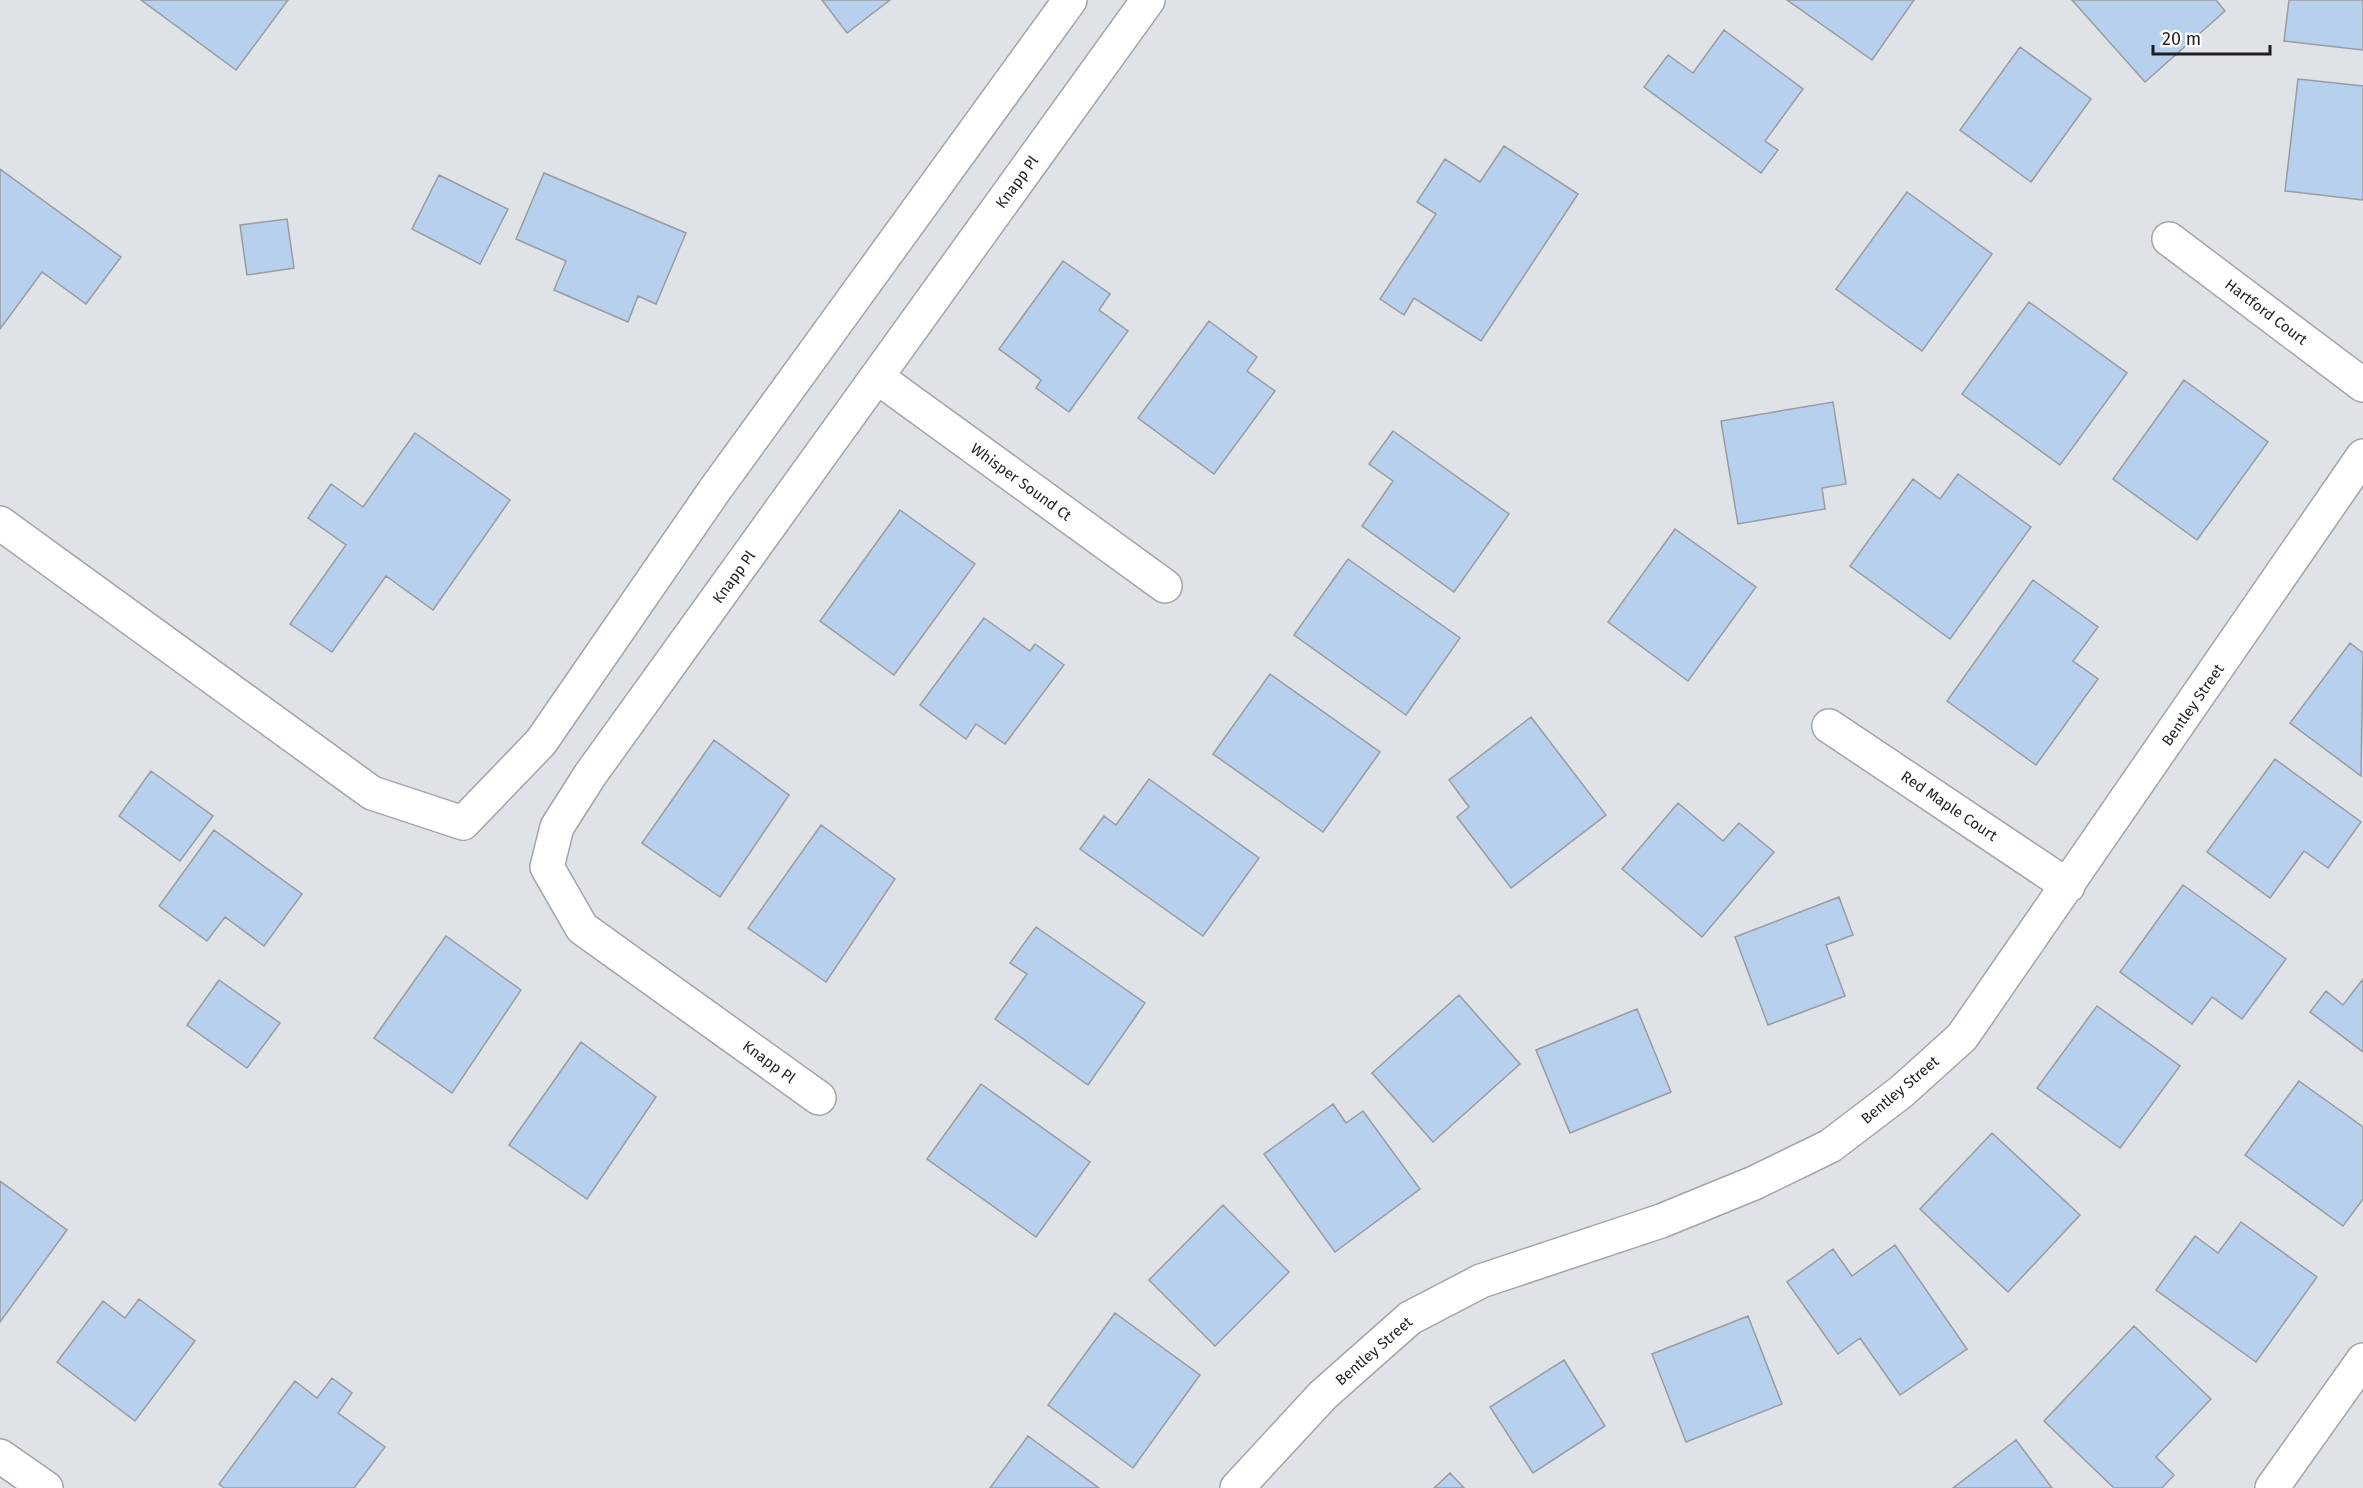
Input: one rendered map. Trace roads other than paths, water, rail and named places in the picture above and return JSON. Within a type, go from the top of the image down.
[{"type":"street","points":[[0,523],[372,793],[463,823],[541,742],[714,491],[1071,0]]},
{"type":"street","name":"Knapp Pl","points":[[819,1098],[582,928],[547,867],[557,827],[590,775],[1148,0]]},
{"type":"street","name":"Hartford Court","points":[[2169,239],[2363,385]]},
{"type":"street","name":"Whisper Sound Ct","points":[[877,377],[1165,586]]},
{"type":"street","name":"Bentley Street","points":[[1237,1488],[1323,1395],[1410,1318],[1480,1281],[1661,1221],[1754,1183],[1830,1146],[1901,1092],[1962,1037],[2363,456]]},
{"type":"street","name":"Red Maple Court","points":[[1829,726],[2068,886]]},
{"type":"street","points":[[2272,1488],[2363,1360]]},
{"type":"street","points":[[0,1456],[46,1488]]}]
